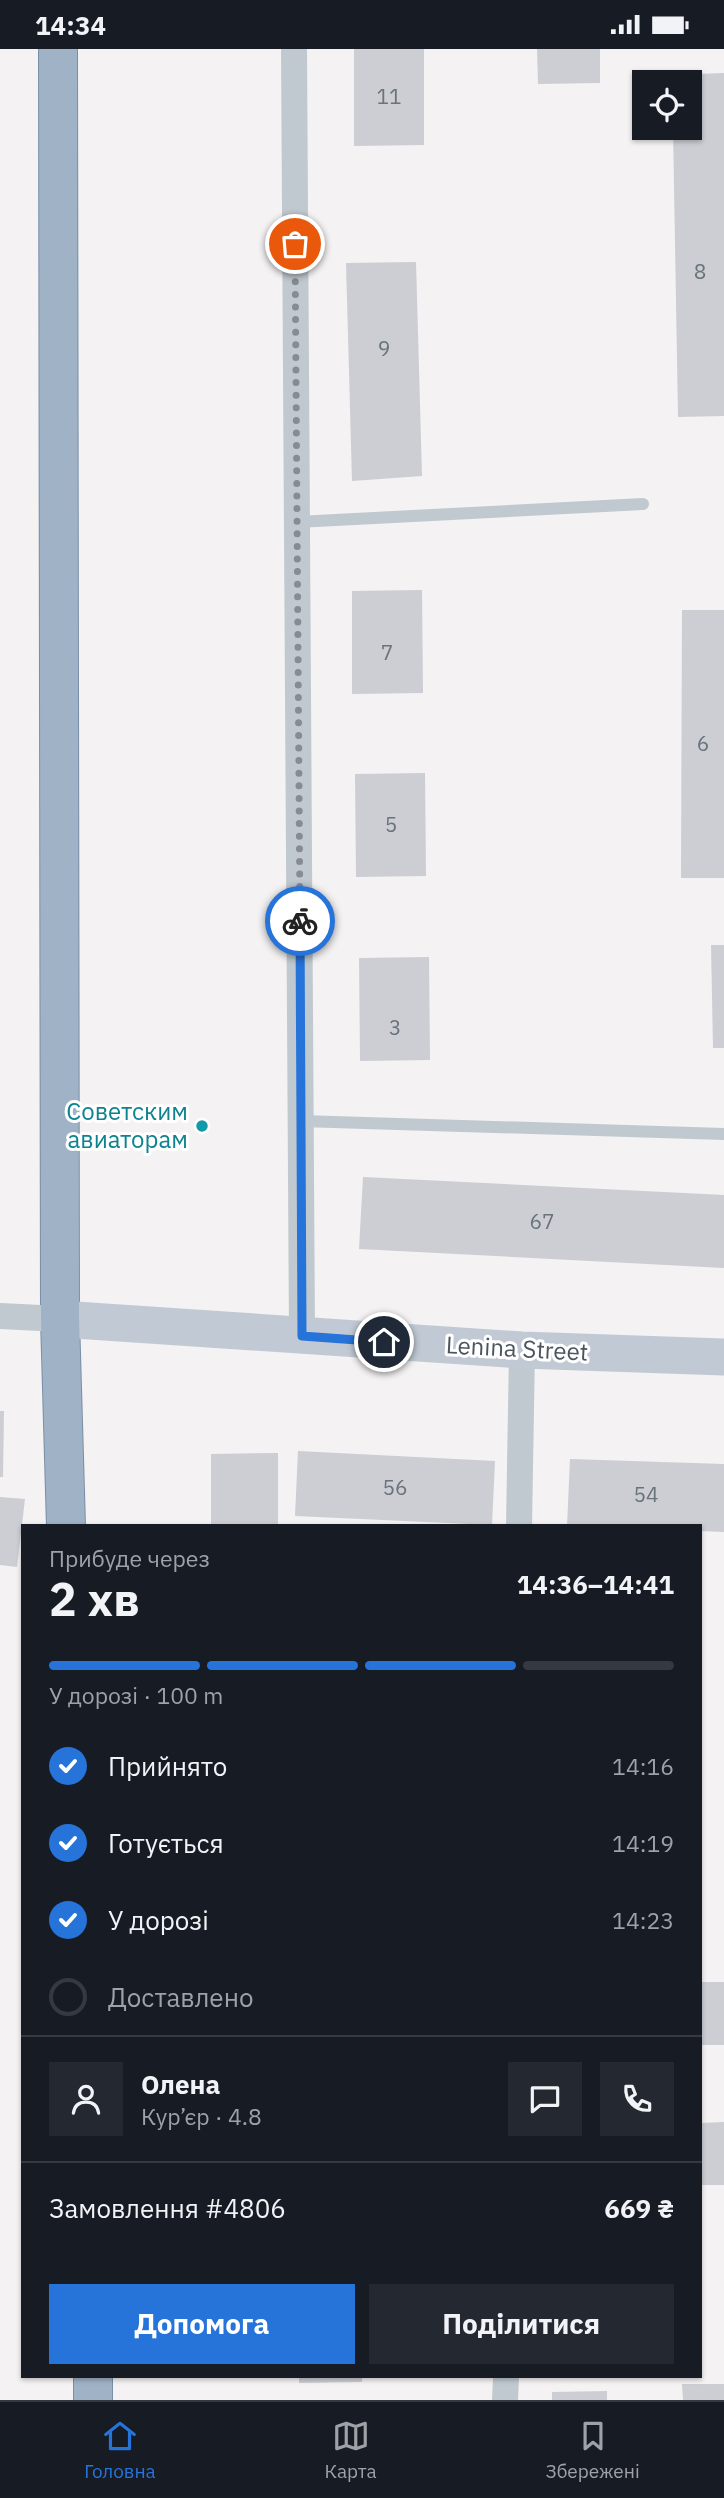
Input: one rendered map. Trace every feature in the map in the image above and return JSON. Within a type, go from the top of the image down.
[{"type":"highway","points":[[58,49],[60,1319],[66,1524]]},
{"type":"highway","points":[[93,2378],[93,2400]]},
{"type":"main road","name":"Lenina Street","points":[[60,1319],[522,1350],[724,1357]]},
{"type":"street","points":[[294,49],[302,1336]]},
{"type":"street","points":[[0,1317],[60,1319]]},
{"type":"street","points":[[519,1524],[522,1350]]},
{"type":"street","points":[[505,2400],[506,2378]]},
{"type":"lane","points":[[297,522],[643,503]]},
{"type":"lane","points":[[300,1121],[724,1134]]},
{"type":"building","points":[[354,49],[424,49],[424,145],[354,146]]},
{"type":"building","points":[[537,49],[600,49],[600,83],[538,84]]},
{"type":"building","points":[[724,73],[724,416],[678,417],[673,140],[702,140],[702,74]]},
{"type":"building","points":[[416,262],[422,476],[352,481],[346,263]]},
{"type":"building","points":[[422,590],[423,693],[352,694],[352,591]]},
{"type":"building","points":[[682,610],[724,610],[724,878],[681,878]]},
{"type":"building","points":[[425,773],[426,876],[356,877],[355,774]]},
{"type":"building","points":[[711,945],[724,945],[724,1048],[713,1048]]},
{"type":"building","points":[[429,957],[430,1060],[360,1061],[359,958]]},
{"type":"building","points":[[363,1177],[724,1195],[724,1268],[359,1249]]},
{"type":"building","points":[[0,1411],[4,1411],[3,1477],[0,1477]]},
{"type":"building","points":[[298,1451],[495,1461],[492,1524],[295,1516]]},
{"type":"building","points":[[278,1453],[278,1524],[211,1524],[211,1454]]},
{"type":"building","points":[[570,1459],[724,1464],[724,1532],[702,1531],[702,1524],[567,1524]]},
{"type":"building","points":[[0,1497],[25,1499],[17,1567],[0,1565]]},
{"type":"building","points":[[702,1982],[724,1982],[724,2045],[702,2045]]},
{"type":"building","points":[[724,2122],[724,2185],[702,2185],[702,2123]]},
{"type":"building","points":[[299,2378],[362,2378],[362,2382],[299,2383]]},
{"type":"building","points":[[682,2384],[724,2384],[724,2400],[683,2400]]},
{"type":"building","points":[[607,2391],[607,2400],[552,2400],[552,2392]]},
{"type":"way so far","points":[[295,244],[300,921]]},
{"type":"place","name":"Советским авиаторам","points":[[202,1126]]},
{"type":"route","points":[[300,921],[302,1336],[384,1342]]}]
